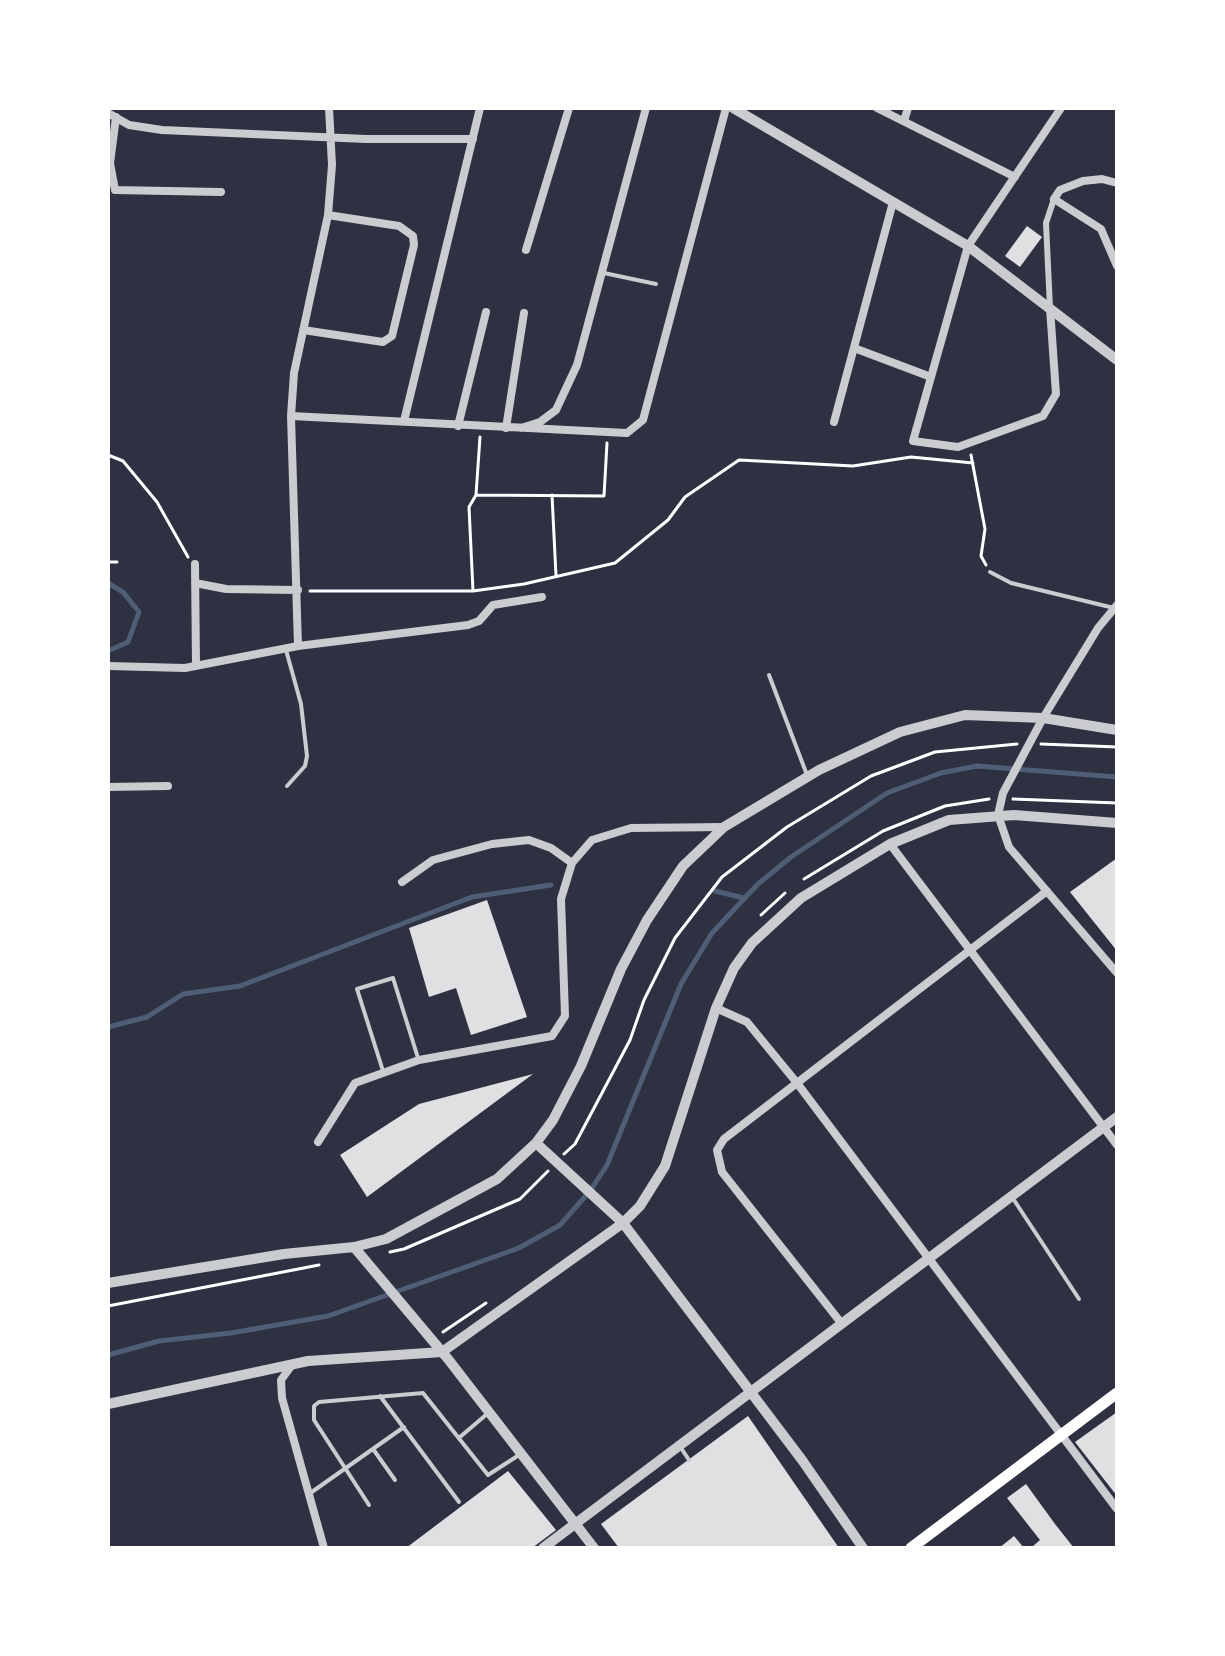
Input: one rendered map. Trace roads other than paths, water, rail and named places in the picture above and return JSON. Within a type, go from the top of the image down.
[{"type":"main road","points":[[911,1548],[1117,1393]]},
{"type":"street","points":[[298,646],[291,416],[294,373],[328,215],[329,108]]},
{"type":"street","points":[[404,421],[480,108]]},
{"type":"street","points":[[526,250],[569,108]]},
{"type":"street","points":[[517,429],[540,422],[556,410],[577,365],[646,108]]},
{"type":"street","points":[[291,416],[627,433],[643,420],[726,108]]},
{"type":"street","points":[[733,108],[968,246],[1117,360]]},
{"type":"street","points":[[877,108],[1015,177]]},
{"type":"street","points":[[904,121],[908,108]]},
{"type":"street","points":[[1061,108],[968,246],[913,441],[958,447],[1035,422],[1050,408],[1056,394],[1057,368],[1050,308],[1046,223],[1060,190],[1083,181],[1102,179],[1117,183]]},
{"type":"street","points":[[221,192],[115,190],[110,163],[112,115],[129,125],[162,130],[331,138],[473,139]]},
{"type":"street","points":[[1054,199],[1101,229],[1117,266]]},
{"type":"street","points":[[834,422],[893,202]]},
{"type":"street","points":[[303,330],[383,342],[392,336],[414,245],[413,236],[399,226],[328,215]]},
{"type":"street","points":[[458,426],[486,312]]},
{"type":"street","points":[[506,428],[524,313]]},
{"type":"street","points":[[854,348],[931,377]]},
{"type":"street","points":[[195,567],[196,666]]},
{"type":"street","points":[[195,583],[226,589],[298,590]]},
{"type":"street","points":[[108,666],[196,666],[298,646],[468,625],[479,621],[493,605],[542,597]]},
{"type":"street","points":[[1116,606],[1043,718],[1002,796],[998,815],[1009,847],[1117,973]]},
{"type":"street","points":[[111,1281],[284,1254],[357,1252],[406,1230],[497,1179],[536,1143],[581,1066],[621,969],[647,920],[683,866],[724,827],[808,777],[900,732],[932,721],[965,715],[1043,718],[1117,730]]},
{"type":"street","points":[[108,787],[168,786]]},
{"type":"street","points":[[108,1404],[292,1365],[442,1352],[620,1220],[655,1187],[665,1166],[716,1008],[734,968],[774,920],[801,898],[890,844],[949,820],[998,815],[1117,823]]},
{"type":"street","points":[[318,1142],[355,1083],[419,1060],[552,1036],[565,1016],[559,910],[572,863],[592,840],[631,828],[724,827]]},
{"type":"street","points":[[402,882],[433,860],[451,853],[529,840],[551,848],[572,863]]},
{"type":"street","points":[[890,844],[1117,1145]]},
{"type":"street","points":[[842,1324],[722,1172],[716,1161],[717,1150],[724,1139],[1047,891]]},
{"type":"street","points":[[716,1008],[747,1022],[797,1083],[1117,1509]]},
{"type":"street","points":[[543,1548],[1117,1117]]},
{"type":"street","points":[[536,1143],[620,1220],[863,1548]]},
{"type":"street","points":[[357,1252],[442,1352],[594,1548]]},
{"type":"street","points":[[292,1365],[281,1380],[282,1398],[324,1548]]},
{"type":"lane","points":[[601,272],[656,284]]},
{"type":"lane","points":[[990,572],[1011,583],[1116,606]]},
{"type":"lane","points":[[286,648],[301,704],[307,756],[305,766],[287,786]]},
{"type":"lane","points":[[769,675],[808,777]]},
{"type":"lane","points":[[383,1071],[357,989],[393,978],[419,1060]]},
{"type":"lane","points":[[1012,1197],[1079,1299]]},
{"type":"lane","points":[[369,1505],[314,1420],[314,1406],[325,1401],[423,1393],[488,1475],[521,1454]]},
{"type":"lane","points":[[380,1396],[459,1502]]},
{"type":"lane","points":[[459,1437],[489,1413]]},
{"type":"lane","points":[[309,1494],[345,1472],[404,1427]]},
{"type":"lane","points":[[680,1446],[689,1460]]},
{"type":"lane","points":[[373,1449],[395,1480]]},
{"type":"waterway","points":[[108,583],[123,592],[139,612],[128,642],[108,651]]},
{"type":"waterway","points":[[108,1355],[159,1341],[231,1333],[328,1316],[519,1248],[560,1225],[590,1191],[607,1165],[681,984],[712,933],[758,884],[791,857],[887,793],[941,773],[977,766],[1117,777]]},
{"type":"waterway","points":[[108,1027],[147,1017],[183,994],[240,986],[472,897],[551,885]]},
{"type":"waterway","points":[[715,891],[744,898]]}]
